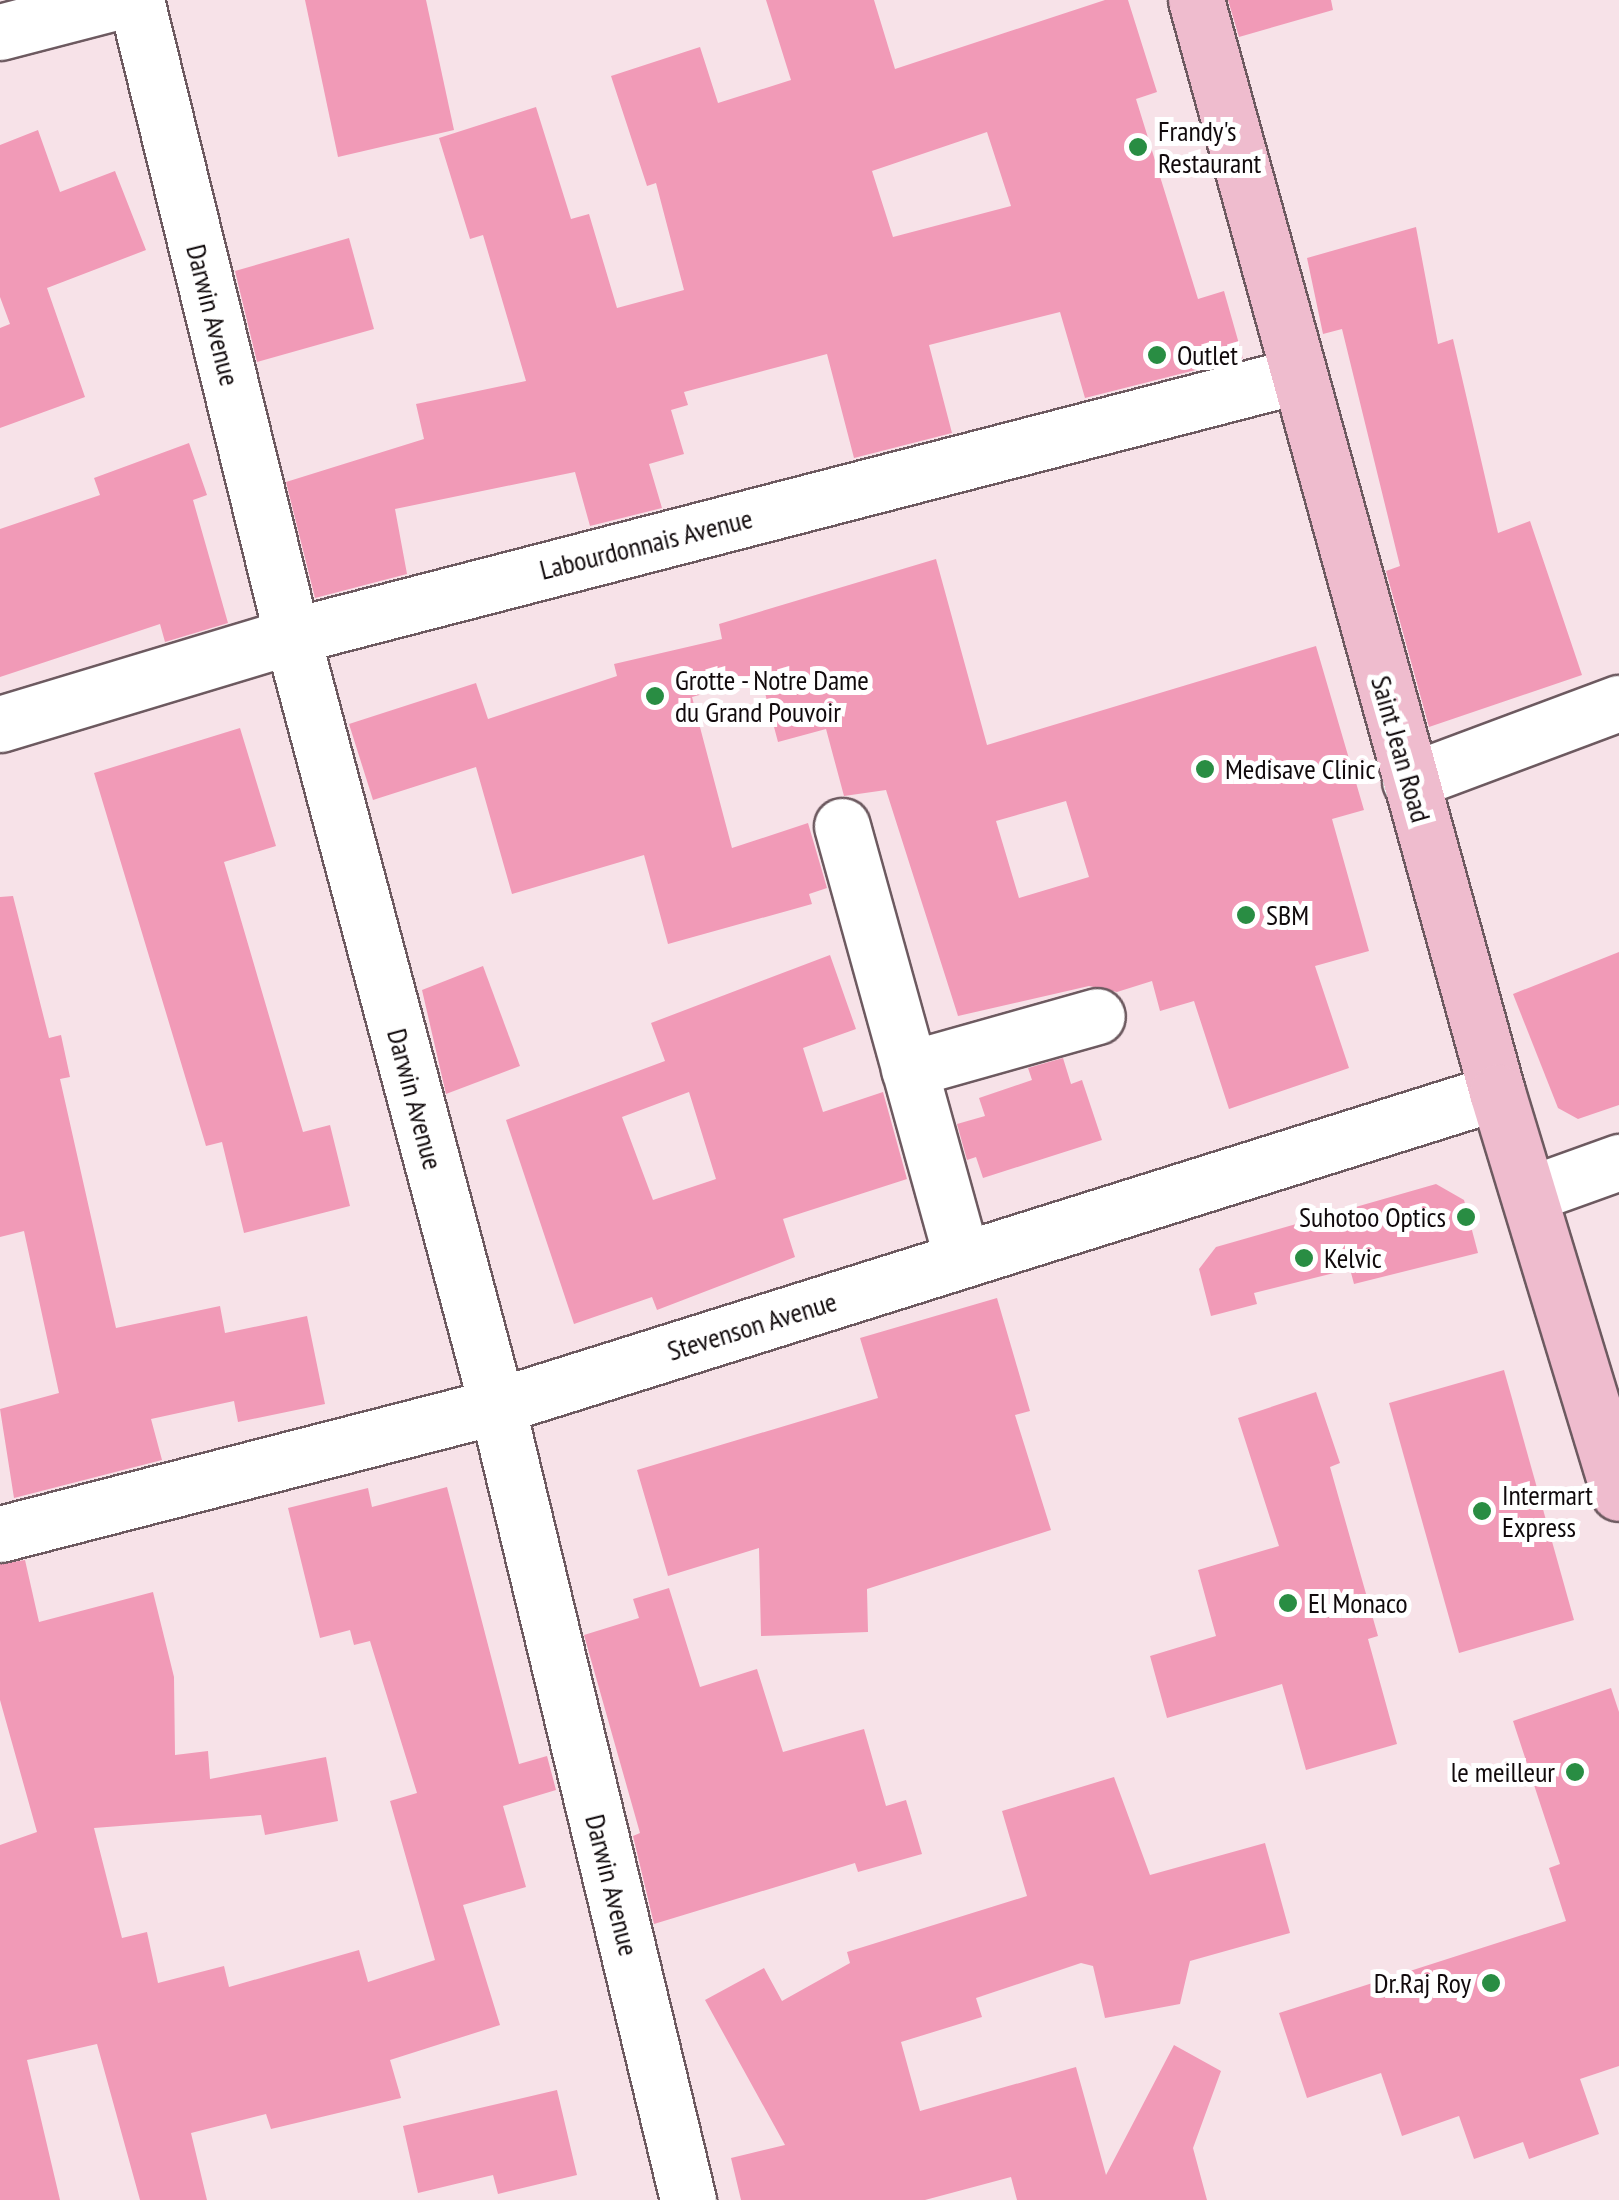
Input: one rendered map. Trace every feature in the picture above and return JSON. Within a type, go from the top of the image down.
[{"type":"main road","name":"Saint Jean Road","points":[[1196,0],[1296,376],[1497,1092],[1619,1494]]},
{"type":"street","points":[[0,32],[123,0]]},
{"type":"street","name":"Darwin Avenue","points":[[136,0],[292,636],[496,1406],[688,2200]]},
{"type":"street","name":"Labourdonnais Avenue","points":[[0,724],[292,636],[1296,376]]},
{"type":"street","points":[[1410,781],[1619,703]]},
{"type":"street","points":[[842,826],[962,1260]]},
{"type":"street","points":[[909,1069],[1096,1016]]},
{"type":"street","name":"Stevenson Avenue","points":[[0,1534],[496,1406],[1497,1092]]},
{"type":"street","points":[[1530,1194],[1619,1162]]},
{"type":"building","points":[[305,0],[426,0],[454,130],[338,157]]},
{"type":"building","points":[[766,0],[874,0],[895,69],[1105,0],[1128,0],[1157,92],[1136,99],[1198,299],[1224,291],[1243,358],[1085,398],[1060,312],[929,345],[952,433],[854,458],[827,354],[684,392],[688,405],[671,410],[684,454],[649,464],[662,508],[590,526],[575,472],[395,509],[407,574],[315,598],[286,482],[424,439],[416,404],[526,381],[483,235],[470,239],[439,138],[536,107],[571,219],[589,214],[617,308],[684,290],[656,183],[647,186],[611,76],[700,47],[718,103],[791,80]],"holes":[[[987,132],[1011,206],[893,237],[872,171]]]},
{"type":"building","points":[[1228,0],[1331,0],[1333,10],[1239,37]]},
{"type":"building","points":[[38,130],[60,192],[115,171],[146,250],[47,288],[85,397],[0,428],[0,328],[10,324],[0,297],[0,145]]},
{"type":"building","points":[[1416,227],[1438,344],[1453,339],[1498,533],[1530,521],[1582,675],[1429,727],[1386,571],[1400,566],[1342,329],[1323,334],[1307,258]]},
{"type":"building","points":[[349,238],[374,329],[257,362],[235,271]]},
{"type":"building","points":[[189,443],[207,495],[193,500],[228,623],[165,642],[160,624],[0,677],[0,529],[100,495],[94,478]]},
{"type":"building","points":[[936,559],[987,745],[1316,646],[1364,810],[1332,819],[1369,951],[1315,966],[1349,1068],[1229,1109],[1194,1001],[1160,1011],[1152,981],[1117,992],[1089,986],[958,1016],[886,790],[844,796],[826,729],[778,742],[761,678],[692,697],[732,848],[808,823],[827,888],[809,894],[812,904],[668,944],[644,855],[512,894],[476,767],[373,800],[349,724],[476,683],[488,719],[617,676],[614,664],[722,639],[719,624]],"holes":[[[1066,801],[1089,877],[1019,898],[996,821]]]},
{"type":"building","points":[[240,728],[276,846],[224,862],[303,1132],[330,1125],[350,1206],[244,1233],[222,1142],[206,1146],[94,773]]},
{"type":"building","points":[[13,896],[49,1038],[61,1035],[70,1077],[60,1079],[116,1328],[220,1306],[225,1333],[307,1316],[325,1404],[238,1422],[234,1401],[151,1419],[162,1460],[14,1498],[0,1409],[59,1393],[24,1231],[0,1237],[0,897]]},
{"type":"building","points":[[1619,952],[1619,1105],[1578,1119],[1558,1108],[1513,994]]},
{"type":"building","points":[[830,955],[856,1029],[803,1048],[823,1112],[883,1092],[907,1179],[783,1219],[795,1257],[657,1310],[652,1297],[574,1324],[506,1120],[665,1061],[651,1023]],"holes":[[[689,1092],[716,1179],[653,1200],[622,1117]]]},
{"type":"building","points":[[483,966],[520,1066],[446,1094],[422,990]]},
{"type":"building","points":[[1063,1058],[1071,1084],[1082,1080],[1102,1140],[983,1178],[976,1157],[967,1160],[957,1124],[985,1116],[979,1098],[1032,1080],[1028,1068]]},
{"type":"building","name":"Kelvic","points":[[1436,1184],[1464,1200],[1478,1253],[1354,1284],[1350,1269],[1254,1293],[1257,1304],[1211,1316],[1199,1269],[1216,1247]]},
{"type":"building","points":[[997,1298],[1030,1411],[1015,1415],[1051,1530],[867,1589],[868,1632],[761,1636],[759,1548],[668,1576],[637,1470],[878,1398],[860,1338]]},
{"type":"building","name":"Intermart Express","points":[[1504,1370],[1574,1620],[1459,1653],[1389,1403]]},
{"type":"building","points":[[1316,1392],[1340,1463],[1330,1467],[1378,1636],[1368,1639],[1397,1744],[1306,1770],[1282,1684],[1167,1718],[1150,1656],[1216,1636],[1198,1570],[1279,1546],[1238,1418]]},
{"type":"building","points":[[447,1487],[519,1764],[547,1756],[556,1790],[503,1806],[526,1887],[463,1905],[500,2025],[390,2060],[401,2098],[271,2129],[266,2114],[191,2133],[207,2200],[140,2200],[97,2044],[27,2060],[60,2200],[0,2200],[0,1845],[37,1832],[0,1700],[0,1564],[25,1560],[39,1622],[153,1592],[174,1677],[175,1755],[208,1751],[210,1779],[326,1757],[338,1821],[265,1835],[261,1815],[94,1828],[122,1938],[147,1932],[158,1983],[224,1966],[229,1987],[359,1950],[368,1982],[435,1960],[390,1801],[417,1793],[370,1641],[354,1645],[350,1630],[320,1638],[288,1508],[368,1488],[372,1507]]},
{"type":"building","points":[[669,1588],[700,1687],[757,1669],[783,1752],[864,1729],[886,1806],[906,1800],[922,1854],[858,1872],[855,1863],[654,1924],[633,1836],[640,1833],[584,1635],[639,1618],[633,1599]]},
{"type":"building","points":[[1611,1688],[1619,1712],[1619,2066],[1580,2079],[1599,2134],[1529,2159],[1523,2142],[1474,2159],[1459,2116],[1402,2136],[1381,2073],[1307,2098],[1279,2013],[1566,1921],[1549,1868],[1560,1864],[1513,1721]]},
{"type":"building","points":[[1114,1777],[1150,1875],[1265,1843],[1290,1933],[1190,1961],[1180,2004],[1105,2018],[1093,1966],[1081,1963],[976,1998],[982,2017],[901,2042],[920,2111],[1076,2067],[1106,2175],[1174,2045],[1221,2071],[1193,2148],[1207,2200],[1017,2200],[1011,2177],[925,2200],[741,2200],[731,2158],[785,2145],[705,2000],[764,1968],[782,2001],[850,1963],[847,1952],[1027,1896],[1002,1811]]},
{"type":"building","points":[[557,2090],[577,2175],[498,2194],[493,2175],[418,2193],[403,2126]]},
{"type":"place","name":"Frandy's Restaurant","points":[[1138,147]]},
{"type":"place","name":"Outlet","points":[[1157,355]]},
{"type":"place","name":"Grotte - Notre Dame du Grand Pouvoir","points":[[655,696]]},
{"type":"place","name":"Medisave Clinic","points":[[1205,769]]},
{"type":"place","name":"SBM","points":[[1246,915]]},
{"type":"place","name":"Suhotoo Optics","points":[[1466,1217]]},
{"type":"place","name":"Kelvic","points":[[1304,1258]]},
{"type":"place","name":"Intermart Express","points":[[1482,1511]]},
{"type":"place","name":"El Monaco","points":[[1288,1603]]},
{"type":"place","name":"le meilleur","points":[[1575,1772]]},
{"type":"place","name":"Dr.Raj Roy","points":[[1491,1983]]}]
